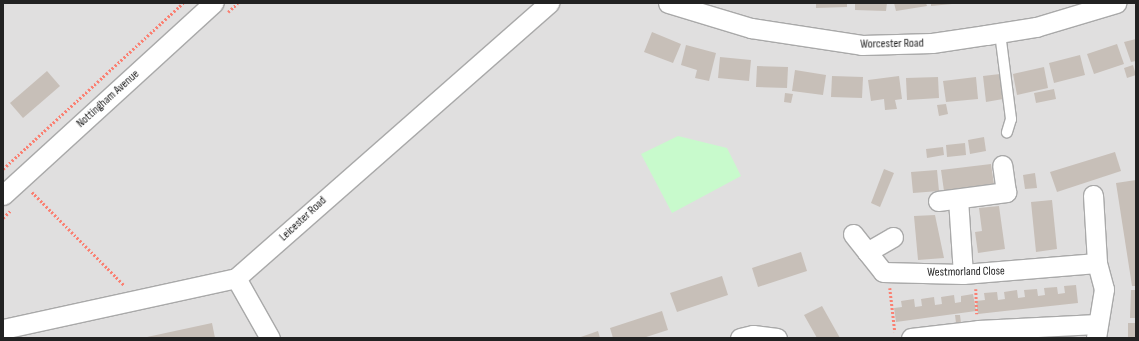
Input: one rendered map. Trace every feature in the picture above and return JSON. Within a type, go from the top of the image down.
[{"type":"street","name":"Nottingham Avenue","points":[[3,195],[214,3]]},
{"type":"street","name":"Leicester Road","points":[[3,329],[236,278],[549,3]]},
{"type":"street","name":"Worcester Road","points":[[668,3],[751,28],[862,45],[932,43],[1000,33],[1116,3]]},
{"type":"street","points":[[938,201],[1006,192],[1002,165]]},
{"type":"street","points":[[911,338],[978,330],[1097,331],[1104,289],[1097,263],[1092,195]]},
{"type":"street","points":[[958,199],[969,274]]},
{"type":"street","points":[[853,234],[883,272],[889,272]]},
{"type":"street","points":[[867,252],[893,237]]},
{"type":"street","name":"Westmorland Close","points":[[889,272],[969,274],[1097,263]]},
{"type":"street","points":[[236,278],[270,338]]},
{"type":"street","points":[[740,338],[753,335],[777,338]]},
{"type":"lane","points":[[1000,33],[1011,119],[1007,132]]},
{"type":"path","points":[[3,169],[183,3]]},
{"type":"path","points":[[3,163],[138,299]]},
{"type":"path","points":[[889,272],[893,328],[898,338]]},
{"type":"path","points":[[969,274],[978,330]]},
{"type":"shaded area","points":[[3,3],[1136,3],[1136,338],[3,338]]},
{"type":"green space","points":[[678,136],[727,148],[741,176],[672,213],[641,154]]},
{"type":"building","points":[[816,3],[847,3],[847,7],[816,8]]},
{"type":"building","points":[[855,3],[887,3],[886,11],[855,10]]},
{"type":"building","points":[[894,3],[926,3],[927,6],[896,11]]},
{"type":"building","points":[[931,3],[952,3],[952,4],[931,6]]},
{"type":"building","points":[[652,32],[681,44],[673,63],[644,52]]},
{"type":"building","points":[[1136,39],[1136,61],[1131,62],[1124,42]]},
{"type":"building","points":[[1117,44],[1124,64],[1094,74],[1087,54]]},
{"type":"building","points":[[686,45],[716,53],[709,81],[695,78],[697,70],[681,65]]},
{"type":"building","points":[[1080,55],[1085,75],[1054,83],[1049,63]]},
{"type":"building","points":[[720,57],[751,60],[749,81],[718,78]]},
{"type":"building","points":[[1133,65],[1136,75],[1127,78],[1124,68]]},
{"type":"building","points":[[757,66],[788,67],[787,88],[756,87]]},
{"type":"building","points":[[1044,67],[1048,88],[1017,95],[1013,74]]},
{"type":"building","points":[[795,70],[826,75],[823,95],[792,91]]},
{"type":"building","points":[[47,71],[60,86],[23,118],[10,103]]},
{"type":"building","points":[[1000,74],[1003,99],[986,102],[983,76]]},
{"type":"building","points":[[832,76],[863,77],[862,98],[831,97]]},
{"type":"building","points":[[899,76],[902,99],[895,100],[897,109],[885,110],[884,99],[871,101],[868,80]]},
{"type":"building","points":[[938,77],[939,98],[907,100],[906,78]]},
{"type":"building","points":[[976,77],[978,99],[946,102],[943,81]]},
{"type":"building","points":[[1054,89],[1056,99],[1036,103],[1034,93]]},
{"type":"building","points":[[785,93],[793,94],[791,103],[784,102]]},
{"type":"building","points":[[946,104],[948,114],[939,116],[937,105]]},
{"type":"building","points":[[984,137],[986,151],[970,154],[968,140]]},
{"type":"building","points":[[965,143],[966,155],[947,157],[946,145]]},
{"type":"building","points":[[943,147],[944,155],[927,158],[926,149]]},
{"type":"building","points":[[1115,152],[1121,171],[1057,192],[1050,172]]},
{"type":"building","points":[[991,164],[994,185],[944,191],[941,170]]},
{"type":"building","points":[[884,169],[894,173],[880,207],[871,203]]},
{"type":"building","points":[[937,170],[939,191],[913,193],[911,172]]},
{"type":"building","points":[[1035,173],[1037,188],[1025,189],[1023,175]]},
{"type":"building","points":[[1136,180],[1136,286],[1132,286],[1116,183]]},
{"type":"building","points":[[1052,200],[1057,249],[1036,252],[1031,202]]},
{"type":"building","points":[[999,206],[1005,249],[978,253],[975,232],[982,231],[979,208]]},
{"type":"building","points":[[935,215],[944,258],[918,260],[914,216]]},
{"type":"building","points":[[801,252],[807,271],[758,287],[752,268]]},
{"type":"building","points":[[722,276],[728,295],[677,312],[670,293]]},
{"type":"building","points":[[1076,285],[1078,303],[978,314],[976,301],[985,300],[984,293],[997,292],[998,300],[1005,299],[1004,292],[1017,290],[1018,298],[1025,297],[1024,290],[1037,289],[1038,296],[1045,295],[1044,288],[1057,287],[1058,294],[1065,293],[1064,286]]},
{"type":"building","points":[[1131,290],[1136,290],[1136,318],[1130,318]]},
{"type":"building","points":[[973,294],[976,311],[896,322],[894,308],[902,307],[901,301],[914,299],[915,307],[922,306],[921,299],[934,297],[935,305],[942,304],[941,297],[954,295],[955,303],[961,302],[961,296]]},
{"type":"building","points":[[822,306],[840,338],[817,338],[804,315]]},
{"type":"building","points":[[662,311],[668,330],[643,338],[613,338],[610,328]]},
{"type":"building","points":[[955,315],[960,315],[961,323],[956,323]]},
{"type":"building","points":[[212,323],[215,338],[147,338],[147,337]]},
{"type":"building","points":[[1128,323],[1136,323],[1136,338],[1128,338]]},
{"type":"building","points":[[598,331],[600,338],[578,338]]}]
